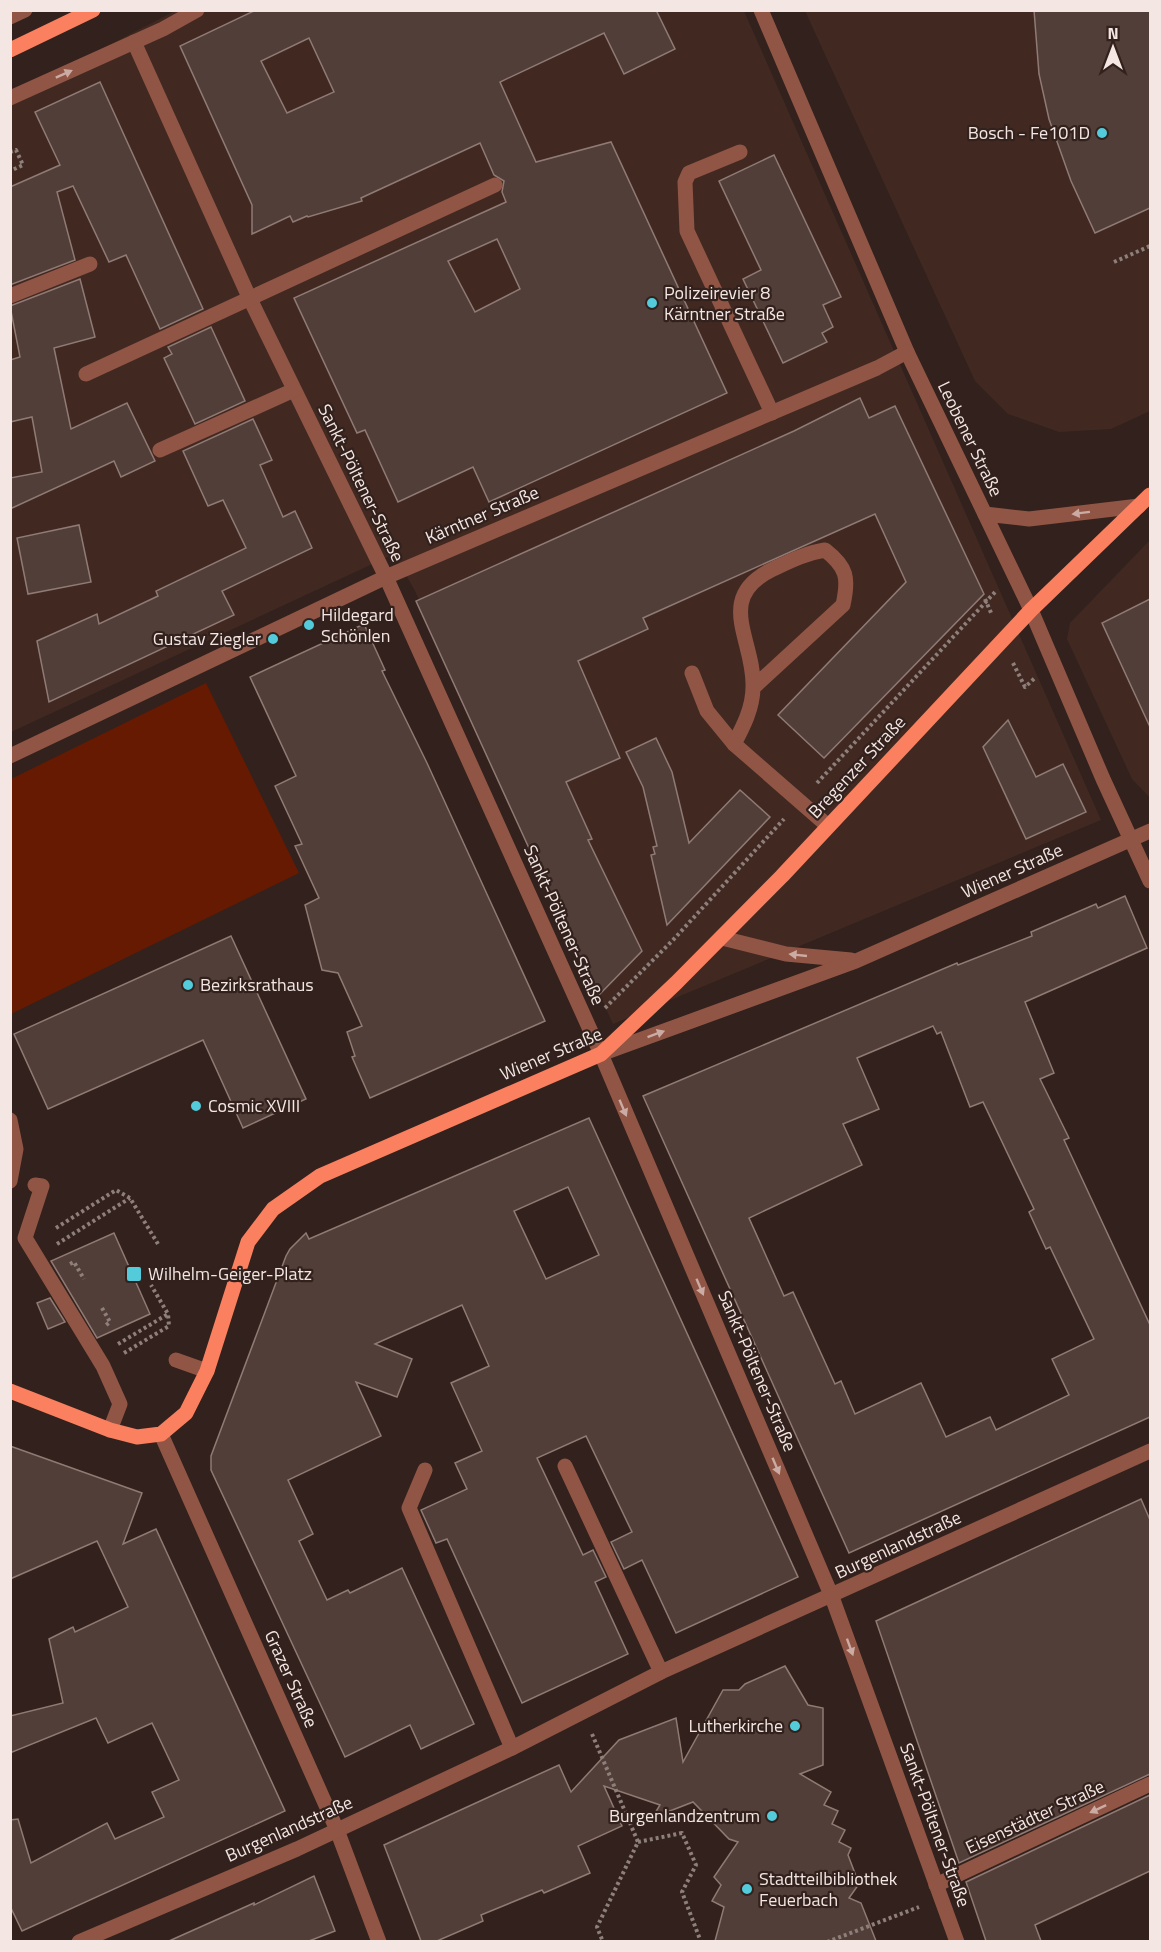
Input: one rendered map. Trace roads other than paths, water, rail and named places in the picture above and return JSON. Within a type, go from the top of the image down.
[{"type":"main road","points":[[10,50],[93,10]]},
{"type":"main road","name":"Bregenzer Straße","points":[[601,1054],[722,938],[1031,610],[1145,501]]},
{"type":"main road","name":"Wiener Straße","points":[[207,1371],[248,1242],[273,1209],[320,1176],[601,1054]]},
{"type":"main road","points":[[10,1391],[110,1430],[137,1437],[161,1434],[186,1413],[207,1371]]},
{"type":"street","points":[[10,17],[25,10]]},
{"type":"street","points":[[10,98],[134,42],[197,10]]},
{"type":"street","name":"Leobener Straße","points":[[761,10],[907,352],[1031,610],[1150,881]]},
{"type":"street","name":"Sankt-Pöltener-Straße","points":[[134,42],[249,297],[386,577],[601,1054],[832,1597],[957,1941]]},
{"type":"street","points":[[740,152],[689,172],[685,182],[687,231],[772,413]]},
{"type":"street","points":[[87,374],[495,185]]},
{"type":"street","points":[[10,296],[90,264]]},
{"type":"street","name":"Kärntner Straße","points":[[10,756],[386,577],[877,368],[907,352]]},
{"type":"street","points":[[160,450],[294,390]]},
{"type":"street","name":"Bregenzer Straße","points":[[985,514],[1029,519],[1145,501]]},
{"type":"street","points":[[734,744],[747,718],[754,687],[740,614],[742,598],[756,577],[807,553],[825,550],[841,563],[847,586],[843,605],[754,687]]},
{"type":"street","points":[[692,673],[707,711],[734,744],[828,826]]},
{"type":"street","name":"Wiener Straße","points":[[601,1054],[856,961],[1150,831]]},
{"type":"street","name":"Wiener Straße","points":[[722,938],[786,954],[856,961]]},
{"type":"street","points":[[10,1120],[16,1149],[10,1180]]},
{"type":"street","points":[[35,1185],[42,1186],[25,1238],[38,1248],[105,1358],[120,1404],[110,1430]]},
{"type":"street","points":[[176,1360],[207,1371]]},
{"type":"street","name":"Grazer Straße","points":[[161,1434],[336,1830],[379,1941]]},
{"type":"street","name":"Burgenlandstraße","points":[[79,1941],[336,1830],[512,1748],[661,1672],[832,1597],[1150,1451]]},
{"type":"street","points":[[565,1466],[661,1672]]},
{"type":"street","points":[[425,1470],[409,1508],[512,1748]]},
{"type":"street","name":"Eisenstädter Straße","points":[[939,1892],[1150,1784]]},
{"type":"place","name":"Bosch - Fe101D","points":[[1102,133]]},
{"type":"place","name":"Polizeirevier 8 Kärntner Straße","points":[[652,303]]},
{"type":"place","name":"Hildegard Schönlen","points":[[309,625]]},
{"type":"place","name":"Gustav Ziegler","points":[[273,639]]},
{"type":"place","name":"Bezirksrathaus","points":[[188,985]]},
{"type":"place","name":"Cosmic XVIII","points":[[196,1106]]},
{"type":"place","name":"Wilhelm-Geiger-Platz","points":[[134,1274]]},
{"type":"place","name":"Lutherkirche","points":[[795,1726]]},
{"type":"place","name":"Burgenlandzentrum","points":[[772,1816]]},
{"type":"place","name":"Stadtteilbibliothek Feuerbach","points":[[747,1889]]}]
